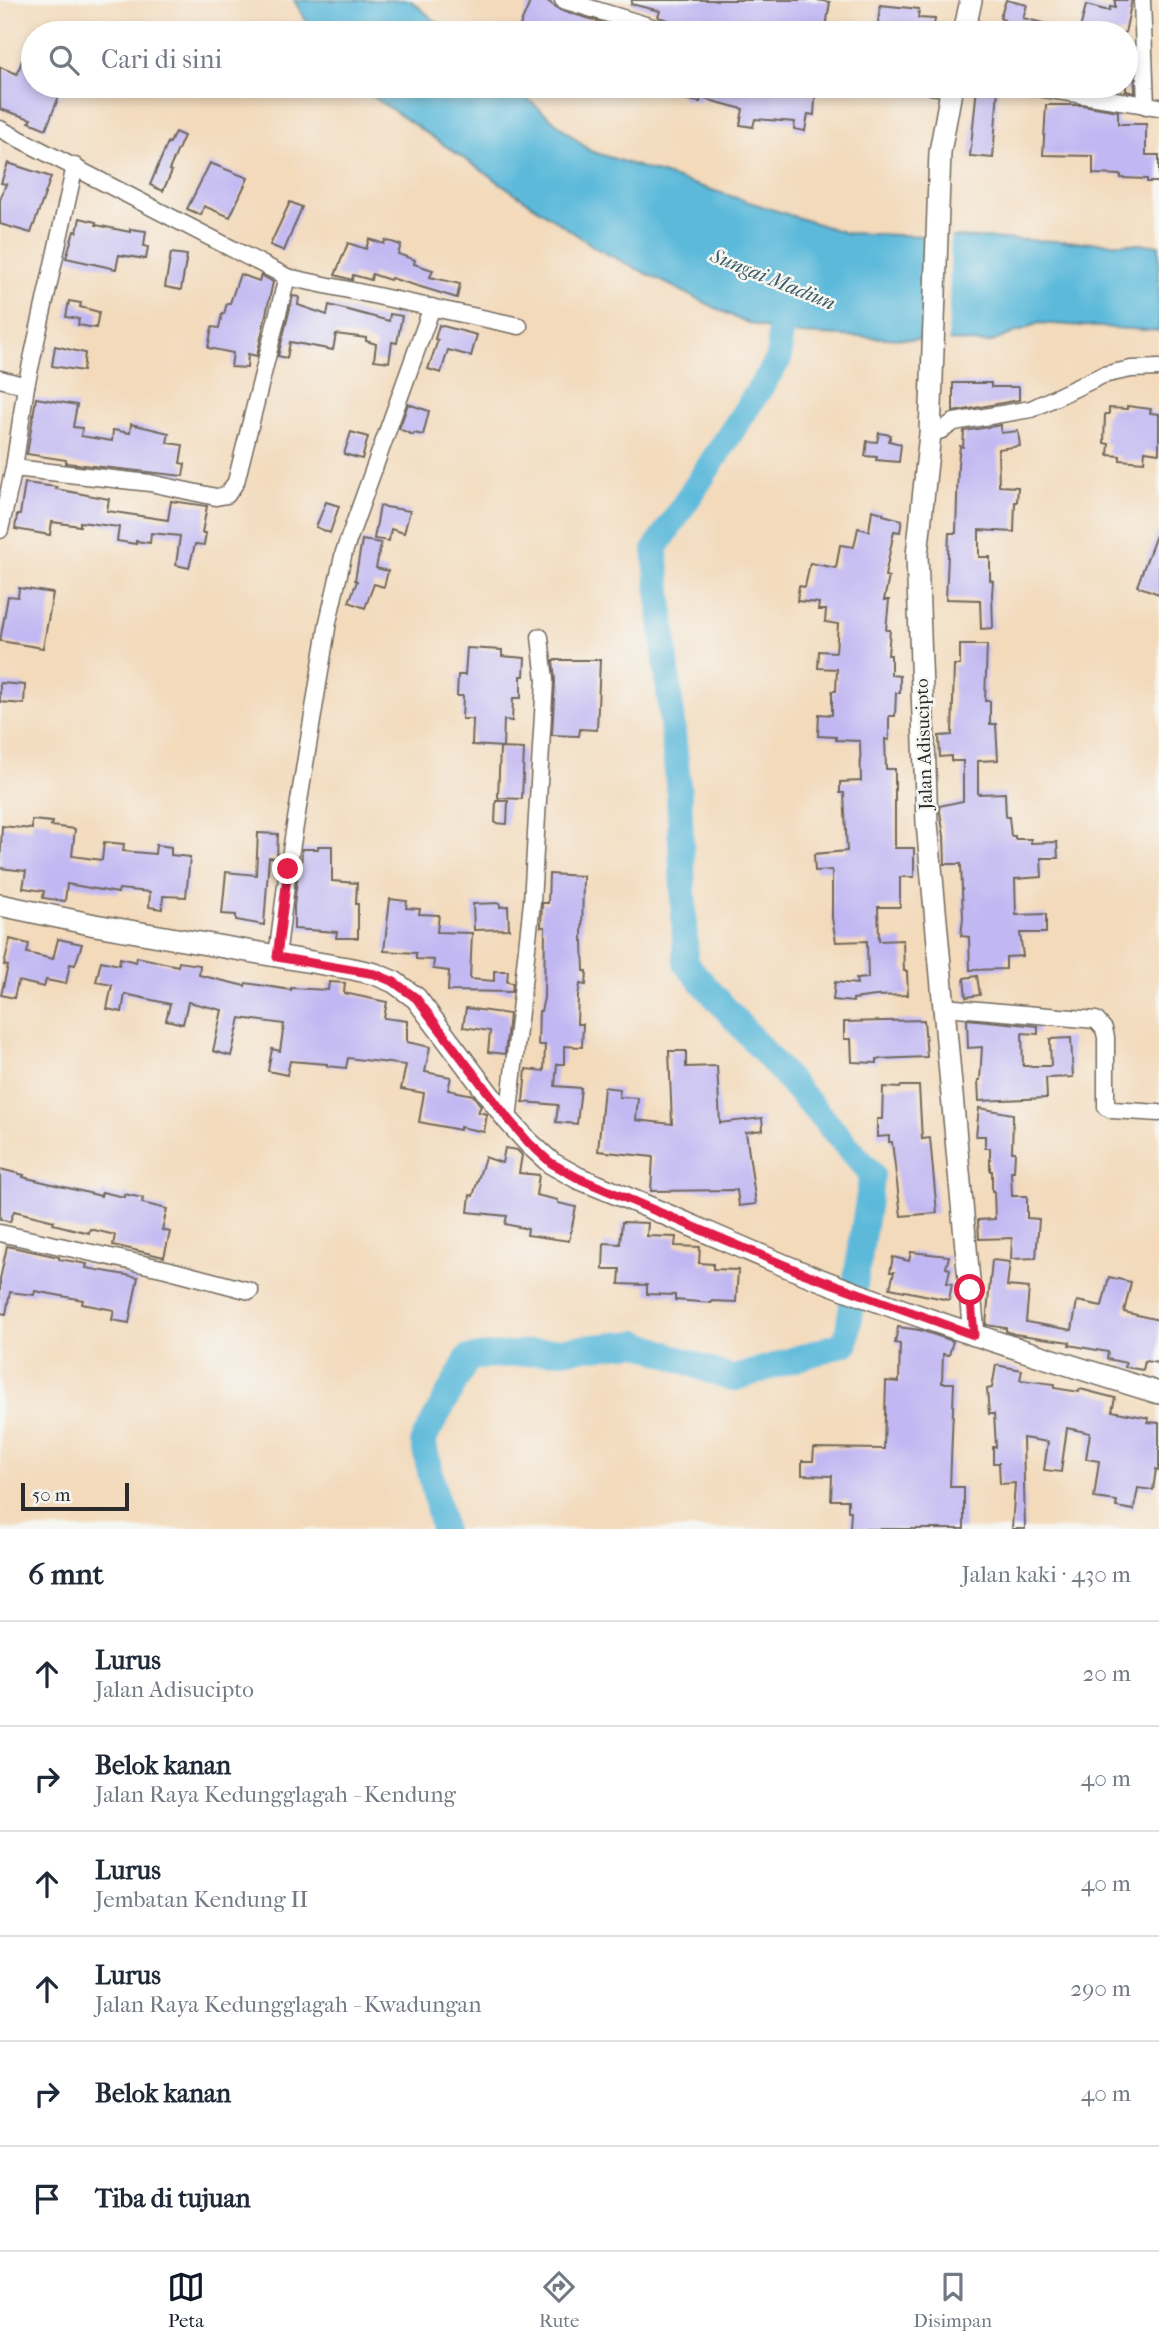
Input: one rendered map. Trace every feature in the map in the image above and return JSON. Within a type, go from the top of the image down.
[{"type":"main road","points":[[967,21],[971,0]]},
{"type":"main road","name":"Jalan Adisucipto","points":[[944,98],[930,429],[917,555],[933,914],[974,1335]]},
{"type":"main road","points":[[0,905],[375,974],[394,982],[416,998],[509,1120],[551,1163],[578,1178],[803,1273],[974,1335],[1159,1393]]},
{"type":"street","points":[[563,0],[632,21]]},
{"type":"street","points":[[1102,98],[1153,106],[1142,0]]},
{"type":"street","points":[[0,129],[287,277],[519,326]]},
{"type":"street","points":[[0,530],[14,468],[26,386],[75,166]]},
{"type":"street","points":[[14,468],[150,483],[216,497],[227,495],[236,482],[287,277]]},
{"type":"street","points":[[277,957],[288,869],[326,635],[344,552],[432,307]]},
{"type":"street","points":[[930,429],[963,419],[1031,409],[1102,375],[1131,369],[1159,368]]},
{"type":"street","points":[[0,379],[26,386]]},
{"type":"street","points":[[509,1120],[532,902],[545,680],[540,637]]},
{"type":"street","points":[[944,1007],[1096,1020],[1104,1029],[1106,1037],[1106,1107],[1112,1110],[1159,1113]]},
{"type":"street","points":[[0,1233],[166,1269],[250,1292]]},
{"type":"water","points":[[294,0],[410,0],[435,21],[306,21]]},
{"type":"water","name":"Sungai Madiun","points":[[375,98],[526,98],[590,151],[846,233],[1159,245],[1159,331],[1039,323],[989,343],[780,333],[740,320],[599,250]]},
{"type":"pier","points":[[926,233],[951,234],[948,344],[922,343]]},
{"type":"building","points":[[531,0],[546,0],[560,10],[597,21],[522,21]]},
{"type":"building","points":[[632,0],[830,2],[827,21],[672,21],[658,17],[660,11],[631,4]]},
{"type":"building","points":[[1006,0],[1027,5],[1023,18],[1035,21],[1004,21],[1000,18]]},
{"type":"building","points":[[1115,0],[1132,0],[1128,21],[1082,21],[1086,5],[1109,11],[1110,7],[1115,8]]},
{"type":"building","points":[[880,5],[919,9],[918,18],[935,19],[935,21],[878,21]]},
{"type":"building","points":[[21,63],[21,98],[58,98],[46,129],[29,122],[31,119],[0,109],[0,67],[17,74]]},
{"type":"building","points":[[682,98],[701,98],[700,102]]},
{"type":"building","points":[[701,98],[815,98],[814,115],[808,114],[805,131],[794,129],[795,122],[755,119],[753,127],[740,125],[743,109]]},
{"type":"building","points":[[976,98],[997,98],[993,158],[970,156]]},
{"type":"building","points":[[1046,105],[1082,105],[1118,111],[1118,124],[1146,124],[1146,155],[1159,155],[1159,182],[1121,178],[1121,175],[1093,174],[1093,156],[1043,155]]},
{"type":"building","points":[[175,132],[184,136],[163,191],[150,185]]},
{"type":"building","points":[[8,163],[51,177],[31,233],[0,224],[0,200],[6,184],[1,183]]},
{"type":"building","points":[[210,163],[248,178],[230,217],[204,206],[201,215],[187,209]]},
{"type":"building","points":[[290,202],[302,207],[284,251],[270,245]]},
{"type":"building","points":[[80,218],[96,222],[96,225],[130,232],[130,229],[146,231],[146,259],[119,255],[116,269],[66,258]]},
{"type":"building","points":[[369,239],[384,244],[385,240],[401,245],[398,254],[415,260],[414,264],[433,270],[430,277],[460,284],[457,298],[372,274],[371,280],[353,275],[352,280],[335,275],[348,243],[366,249]]},
{"type":"building","points":[[171,253],[187,255],[181,290],[165,287]]},
{"type":"building","points":[[240,274],[259,281],[261,275],[273,282],[257,356],[248,354],[247,368],[231,367],[233,353],[208,348],[212,327],[219,328],[222,314],[227,303],[230,303]]},
{"type":"building","points":[[293,296],[299,297],[298,305],[327,315],[329,305],[389,321],[390,314],[402,316],[397,343],[392,342],[389,362],[374,360],[376,344],[366,341],[366,338],[336,334],[333,350],[290,342],[287,358],[278,356]]},
{"type":"building","points":[[69,301],[81,303],[80,307],[99,312],[96,328],[78,325],[79,319],[66,317]]},
{"type":"building","points":[[439,325],[477,335],[471,356],[448,350],[441,373],[428,369],[438,340],[435,339]]},
{"type":"building","points":[[55,346],[85,353],[83,371],[52,366]]},
{"type":"building","points":[[953,383],[991,383],[991,387],[1019,387],[1019,400],[953,412]]},
{"type":"building","points":[[36,398],[77,405],[73,427],[82,428],[81,436],[112,441],[113,430],[130,433],[131,424],[169,433],[167,443],[183,445],[180,463],[185,464],[183,476],[66,463],[66,460],[27,454]]},
{"type":"building","points":[[408,404],[429,411],[423,435],[413,435],[399,429]]},
{"type":"building","points":[[1127,406],[1151,409],[1150,413],[1159,414],[1159,453],[1145,451],[1144,462],[1120,460],[1120,456],[1108,455],[1109,444],[1104,443],[1105,414],[1109,414],[1109,408],[1127,409]]},
{"type":"building","points":[[1001,425],[1001,433],[1018,431],[1020,446],[998,449],[999,486],[1018,487],[1017,502],[1014,532],[979,530],[979,557],[990,557],[990,580],[993,581],[993,628],[981,629],[980,600],[946,599],[949,533],[956,533],[958,464],[964,431]]},
{"type":"building","points":[[351,432],[368,437],[362,459],[344,454]]},
{"type":"building","points":[[879,433],[891,435],[889,441],[901,444],[899,462],[865,456],[867,441],[877,442]]},
{"type":"building","points":[[25,483],[109,499],[107,511],[168,520],[171,501],[207,506],[202,533],[206,533],[204,545],[195,544],[189,568],[176,565],[180,536],[151,533],[150,543],[136,541],[136,544],[117,541],[119,527],[80,522],[80,526],[52,522],[50,535],[15,529]]},
{"type":"building","points":[[326,502],[339,506],[330,533],[316,527]]},
{"type":"building","points":[[380,506],[410,511],[404,533],[391,529],[389,541],[374,539]]},
{"type":"building","points":[[872,510],[902,520],[900,532],[894,531],[885,576],[889,577],[884,600],[889,600],[886,630],[890,630],[888,655],[891,655],[891,675],[900,676],[900,693],[896,693],[895,716],[889,716],[889,740],[885,739],[886,769],[895,769],[895,848],[914,848],[914,877],[900,877],[900,907],[878,907],[879,941],[903,940],[908,995],[876,996],[853,999],[853,1002],[833,1000],[835,982],[857,984],[856,979],[868,978],[867,941],[836,942],[832,918],[832,870],[815,871],[814,854],[847,851],[844,793],[840,793],[840,782],[861,781],[860,741],[818,736],[819,714],[832,715],[832,691],[836,691],[837,669],[818,668],[819,651],[836,652],[838,624],[825,622],[826,610],[818,610],[819,603],[797,601],[799,586],[805,587],[810,563],[836,568],[840,545],[854,547],[858,528],[869,531]]},
{"type":"building","points":[[1159,530],[1159,594],[1137,586]]},
{"type":"building","points":[[362,540],[381,543],[376,568],[388,571],[384,587],[374,584],[365,608],[349,602],[357,581],[355,580]]},
{"type":"building","points":[[19,588],[53,593],[43,648],[0,641],[8,596],[18,597]]},
{"type":"building","points":[[960,645],[987,645],[985,701],[990,701],[990,724],[996,724],[998,760],[978,761],[978,794],[1005,793],[1006,817],[1009,817],[1011,836],[1015,836],[1015,839],[1031,839],[1031,843],[1057,842],[1058,858],[1041,858],[1042,877],[1015,879],[1016,915],[1046,914],[1046,933],[1020,933],[1023,956],[1006,957],[1006,969],[970,970],[969,937],[961,936],[961,864],[945,864],[939,806],[963,801],[963,761],[951,761],[951,756],[940,757],[939,736],[952,735],[954,665],[960,665]]},
{"type":"building","points":[[467,648],[502,650],[502,656],[525,658],[524,676],[521,676],[521,698],[513,698],[512,721],[504,720],[503,747],[472,745],[473,719],[462,719],[463,696],[457,696],[458,675],[465,675]]},
{"type":"building","points":[[553,660],[600,660],[597,730],[580,729],[579,736],[552,735],[555,681]]},
{"type":"building","points":[[0,683],[25,685],[24,704],[0,702]]},
{"type":"building","points":[[500,748],[524,749],[522,799],[498,798]]},
{"type":"building","points":[[496,801],[508,801],[507,824],[495,823]]},
{"type":"building","points":[[32,820],[52,822],[51,826],[75,829],[72,856],[102,860],[104,842],[124,844],[123,851],[155,854],[156,845],[171,847],[171,855],[190,857],[186,897],[163,896],[162,909],[149,907],[150,892],[119,889],[118,893],[67,884],[65,901],[43,898],[44,891],[23,888],[26,871],[0,868],[2,826],[32,829]]},
{"type":"building","points":[[258,833],[278,834],[277,858],[269,857],[264,925],[236,920],[236,915],[222,914],[226,872],[256,875]]},
{"type":"building","points":[[318,846],[332,846],[332,881],[357,883],[358,938],[336,938],[337,932],[294,929],[294,906],[302,849],[318,849]]},
{"type":"building","points":[[549,874],[583,876],[582,941],[584,971],[587,971],[586,985],[580,984],[577,1024],[583,1024],[582,1047],[564,1046],[564,1064],[557,1064],[555,1086],[581,1088],[577,1124],[556,1122],[558,1105],[523,1102],[526,1069],[544,1071],[545,1045],[538,1045],[539,1011],[544,998],[545,927],[541,927],[542,903],[548,903]]},
{"type":"building","points":[[390,899],[407,901],[406,908],[420,909],[419,914],[439,915],[437,932],[472,933],[470,979],[494,981],[494,971],[508,971],[507,982],[513,983],[512,992],[448,991],[449,971],[433,969],[434,960],[416,959],[416,953],[384,951]]},
{"type":"building","points":[[500,903],[500,907],[508,906],[509,929],[474,930],[473,904]]},
{"type":"building","points":[[10,939],[29,944],[27,953],[53,959],[58,939],[82,944],[75,965],[70,964],[66,984],[46,980],[44,987],[18,981],[14,998],[1,995],[8,966],[4,965]]},
{"type":"building","points":[[137,957],[178,966],[179,962],[200,965],[199,975],[245,986],[246,983],[291,990],[328,990],[329,982],[345,983],[344,993],[387,1002],[384,1018],[407,1021],[407,1042],[430,1047],[425,1072],[451,1077],[448,1090],[473,1095],[481,1106],[478,1112],[487,1114],[484,1132],[419,1122],[424,1093],[401,1089],[406,1065],[348,1058],[346,1068],[290,1061],[287,1075],[268,1071],[272,1049],[280,1051],[284,1024],[240,1018],[231,1056],[213,1051],[222,1010],[188,1002],[183,1024],[166,1020],[170,1004],[125,994],[122,1012],[107,1009],[112,985],[96,982],[101,961],[119,965],[120,958],[136,962]]},
{"type":"building","points":[[977,976],[980,995],[966,997],[964,978]]},
{"type":"building","points":[[466,1008],[509,1014],[505,1054],[488,1052],[490,1031],[463,1027]]},
{"type":"building","points":[[967,1019],[1038,1026],[1038,1034],[1022,1033],[1023,1066],[1051,1066],[1050,1039],[1071,1038],[1073,1077],[1046,1078],[1047,1098],[979,1101],[978,1080],[982,1047],[968,1048]]},
{"type":"building","points":[[924,1020],[927,1057],[877,1059],[877,1063],[852,1062],[851,1039],[844,1039],[844,1022]]},
{"type":"building","points":[[669,1051],[686,1051],[686,1067],[717,1066],[720,1123],[762,1118],[763,1130],[746,1132],[756,1204],[739,1206],[737,1190],[651,1191],[653,1157],[598,1151],[604,1087],[620,1089],[619,1097],[638,1098],[636,1120],[672,1124]]},
{"type":"building","points":[[919,1086],[922,1139],[930,1138],[937,1213],[901,1216],[892,1142],[889,1142],[889,1136],[877,1137],[877,1119],[882,1119],[883,1087]]},
{"type":"building","points":[[979,1108],[1013,1114],[1012,1152],[1015,1152],[1014,1171],[1011,1171],[1012,1196],[1027,1196],[1027,1218],[1039,1219],[1036,1258],[1011,1259],[1012,1238],[979,1239],[978,1220],[995,1219],[990,1148],[985,1148],[985,1136],[976,1136]]},
{"type":"building","points":[[505,1148],[517,1150],[522,1155],[519,1173],[539,1175],[536,1195],[576,1207],[569,1241],[527,1235],[528,1229],[505,1224],[507,1216],[468,1212],[470,1195],[473,1196],[485,1157],[502,1163]]},
{"type":"building","points":[[0,1169],[101,1196],[102,1192],[143,1198],[142,1203],[167,1209],[162,1230],[170,1232],[164,1257],[113,1245],[115,1235],[90,1229],[89,1233],[14,1211],[10,1222],[0,1219]]},
{"type":"building","points":[[622,1222],[648,1223],[647,1236],[676,1237],[675,1246],[700,1247],[699,1263],[713,1264],[713,1269],[738,1270],[736,1302],[675,1300],[675,1295],[647,1294],[647,1285],[619,1284],[620,1269],[603,1269],[604,1243],[620,1244]]},
{"type":"building","points":[[7,1246],[87,1264],[86,1268],[138,1277],[129,1323],[112,1320],[114,1310],[82,1304],[83,1300],[35,1291],[34,1295],[10,1292],[6,1314],[0,1313],[0,1279]]},
{"type":"building","points":[[911,1252],[949,1256],[946,1268],[950,1269],[947,1283],[952,1284],[949,1300],[890,1288],[894,1272],[890,1272],[893,1257],[909,1261]]},
{"type":"building","points":[[992,1260],[1010,1262],[1007,1286],[1029,1288],[1026,1322],[1072,1330],[1077,1301],[1102,1306],[1109,1277],[1131,1282],[1124,1312],[1159,1320],[1159,1363],[1145,1361],[1143,1370],[1125,1367],[1126,1363],[1107,1359],[1108,1352],[1069,1345],[1070,1342],[1014,1334],[1006,1331],[1006,1328],[986,1325]]},
{"type":"building","points":[[898,1327],[920,1330],[953,1341],[949,1355],[943,1354],[942,1383],[954,1383],[950,1487],[964,1487],[964,1529],[850,1529],[851,1511],[848,1511],[848,1500],[831,1500],[832,1476],[802,1475],[802,1461],[813,1461],[814,1448],[884,1449],[886,1381],[899,1382],[900,1344],[895,1343]]},
{"type":"building","points":[[996,1365],[1022,1370],[1020,1380],[1055,1384],[1054,1388],[1079,1392],[1080,1389],[1115,1398],[1112,1411],[1149,1418],[1148,1422],[1159,1423],[1159,1470],[1156,1469],[1153,1490],[1138,1488],[1134,1510],[1116,1507],[1117,1501],[1094,1498],[1099,1461],[1086,1459],[1090,1433],[1067,1428],[1061,1472],[1044,1470],[1048,1442],[1023,1438],[1025,1529],[1012,1529],[1015,1483],[1000,1484],[999,1463],[993,1463],[993,1447],[996,1447],[994,1414],[989,1414],[987,1389],[992,1388]]},
{"type":"waterway","name":"Sungai Madiun","points":[[443,1529],[423,1441],[468,1358],[638,1343],[732,1379],[846,1343],[872,1174],[686,964],[679,794],[655,549],[779,359],[781,299]]},
{"type":"route","points":[[288,869],[277,957],[375,974],[394,982],[416,998],[509,1120],[551,1163],[578,1178],[803,1273],[974,1335],[970,1290]]}]
